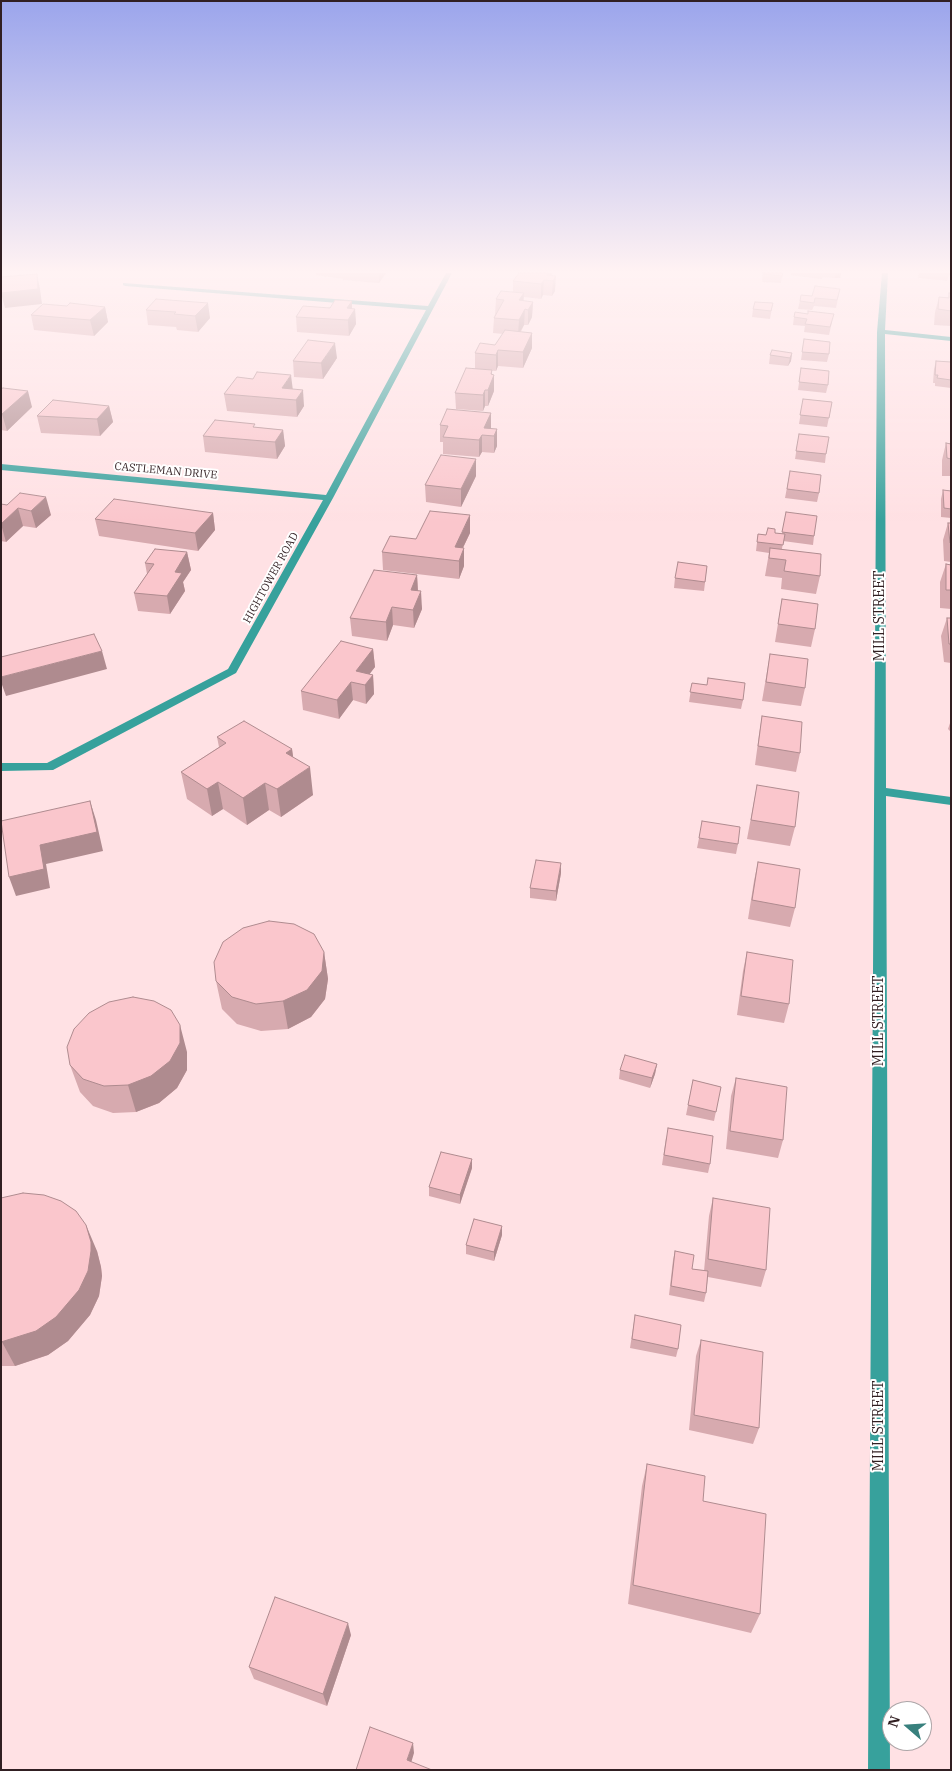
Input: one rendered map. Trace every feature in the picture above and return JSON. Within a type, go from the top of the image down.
[{"type":"street","name":"HIGHTOWER ROAD","points":[[1,767],[49,767],[232,670],[329,498],[404,356]]},
{"type":"street","name":"MILL STREET","points":[[879,1770],[881,356]]},
{"type":"street","name":"CASTLEMAN DRIVE","points":[[1,467],[329,498]]},
{"type":"street","points":[[880,791],[951,802]]},
{"type":"building","points":[[297,356],[326,356],[321,363],[293,361]]},
{"type":"building","points":[[774,356],[791,356],[790,358]]},
{"type":"building","points":[[936,361],[951,362],[951,380],[937,378],[938,375],[935,375]]},
{"type":"building","points":[[466,368],[492,370],[491,374],[494,375],[488,390],[485,390],[483,395],[455,393]]},
{"type":"building","points":[[801,368],[829,371],[828,385],[799,382]]},
{"type":"building","points":[[257,372],[291,375],[282,388],[303,390],[296,400],[224,394],[237,377],[253,379]]},
{"type":"building","points":[[1,389],[28,391],[1,414]]},
{"type":"building","points":[[803,399],[832,402],[829,418],[800,415]]},
{"type":"building","points":[[53,400],[109,406],[97,419],[37,416]]},
{"type":"building","points":[[447,409],[491,413],[484,428],[497,429],[494,436],[482,435],[479,440],[443,437],[448,426],[440,425]]},
{"type":"building","points":[[215,420],[255,424],[253,427],[283,430],[275,442],[203,436]]},
{"type":"building","points":[[799,434],[829,437],[826,454],[796,451]]},
{"type":"building","points":[[946,443],[951,444],[951,459],[947,458]]},
{"type":"building","points":[[441,455],[476,459],[461,489],[425,485]]},
{"type":"building","points":[[790,471],[821,475],[819,493],[787,489]]},
{"type":"building","points":[[943,490],[951,491],[951,509],[944,508]]},
{"type":"building","points":[[20,493],[46,497],[31,511],[18,508],[1,524],[1,504],[7,505]]},
{"type":"building","points":[[114,499],[213,513],[195,533],[95,519]]},
{"type":"building","points":[[430,511],[470,515],[455,547],[464,548],[459,561],[382,552],[390,536],[416,539]]},
{"type":"building","points":[[786,512],[817,516],[814,536],[782,532]]},
{"type":"building","points":[[948,523],[951,523],[951,544],[950,543]]},
{"type":"building","points":[[768,528],[775,529],[775,533],[785,534],[783,545],[757,542],[758,534],[766,535]]},
{"type":"building","points":[[770,548],[821,554],[820,576],[784,571],[786,560],[769,558]]},
{"type":"building","points":[[155,549],[187,552],[175,572],[182,573],[167,596],[134,593],[154,564],[145,563]]},
{"type":"building","points":[[678,562],[707,566],[705,582],[675,578]]},
{"type":"building","points":[[946,564],[951,565],[951,590],[946,590]]},
{"type":"building","points":[[374,570],[417,575],[411,590],[421,591],[413,610],[392,607],[386,622],[350,618]]},
{"type":"building","points":[[782,599],[818,604],[815,629],[778,624]]},
{"type":"building","points":[[947,618],[951,618],[951,644],[949,644]]},
{"type":"building","points":[[94,634],[102,651],[1,677],[1,657]]},
{"type":"building","points":[[341,641],[373,649],[356,671],[373,675],[365,685],[351,682],[337,700],[301,691]]},
{"type":"building","points":[[770,654],[808,659],[805,688],[766,682]]},
{"type":"building","points":[[708,678],[745,683],[743,700],[690,692],[692,683],[707,685]]},
{"type":"building","points":[[762,716],[802,722],[800,753],[758,746]]},
{"type":"building","points":[[244,721],[292,749],[286,753],[310,767],[277,789],[265,783],[243,798],[218,782],[207,789],[181,772],[226,743],[217,737]]},
{"type":"building","points":[[757,785],[799,792],[795,827],[751,820]]},
{"type":"building","points":[[90,801],[97,832],[40,845],[44,869],[9,877],[1,821]]},
{"type":"building","points":[[702,821],[740,827],[738,844],[699,838]]},
{"type":"building","points":[[536,860],[561,863],[556,891],[530,888]]},
{"type":"building","points":[[758,862],[800,869],[795,908],[752,900]]},
{"type":"building","points":[[269,921],[294,924],[314,934],[324,952],[322,971],[307,990],[283,1001],[256,1004],[232,997],[216,981],[214,962],[223,942],[243,928]]},
{"type":"building","points":[[747,952],[793,960],[789,1004],[741,996]]},
{"type":"building","points":[[133,997],[154,1001],[171,1010],[180,1025],[180,1043],[170,1061],[151,1076],[128,1085],[104,1086],[83,1079],[70,1065],[67,1047],[74,1029],[89,1013],[109,1002]]},
{"type":"building","points":[[625,1055],[657,1064],[652,1078],[620,1070]]},
{"type":"building","points":[[736,1078],[787,1087],[783,1140],[730,1131]]},
{"type":"building","points":[[693,1080],[721,1087],[716,1112],[688,1105]]},
{"type":"building","points":[[668,1128],[713,1136],[710,1164],[664,1155]]},
{"type":"building","points":[[441,1152],[472,1159],[460,1195],[429,1187]]},
{"type":"building","points":[[23,1193],[44,1195],[61,1201],[76,1211],[86,1225],[91,1242],[91,1251],[88,1271],[79,1290],[56,1317],[36,1331],[1,1342],[1,1198]]},
{"type":"building","points":[[713,1198],[770,1208],[766,1270],[708,1259]]},
{"type":"building","points":[[474,1219],[502,1226],[494,1252],[466,1245]]},
{"type":"building","points":[[675,1251],[694,1255],[692,1269],[708,1271],[706,1293],[671,1286]]},
{"type":"building","points":[[635,1315],[681,1325],[678,1349],[632,1339]]},
{"type":"building","points":[[701,1340],[763,1352],[759,1428],[694,1415]]},
{"type":"building","points":[[647,1464],[705,1476],[703,1501],[766,1514],[760,1614],[633,1585]]},
{"type":"building","points":[[275,1597],[348,1623],[323,1694],[249,1667]]},
{"type":"building","points":[[370,1727],[413,1743],[407,1760],[432,1770],[356,1770]]}]
